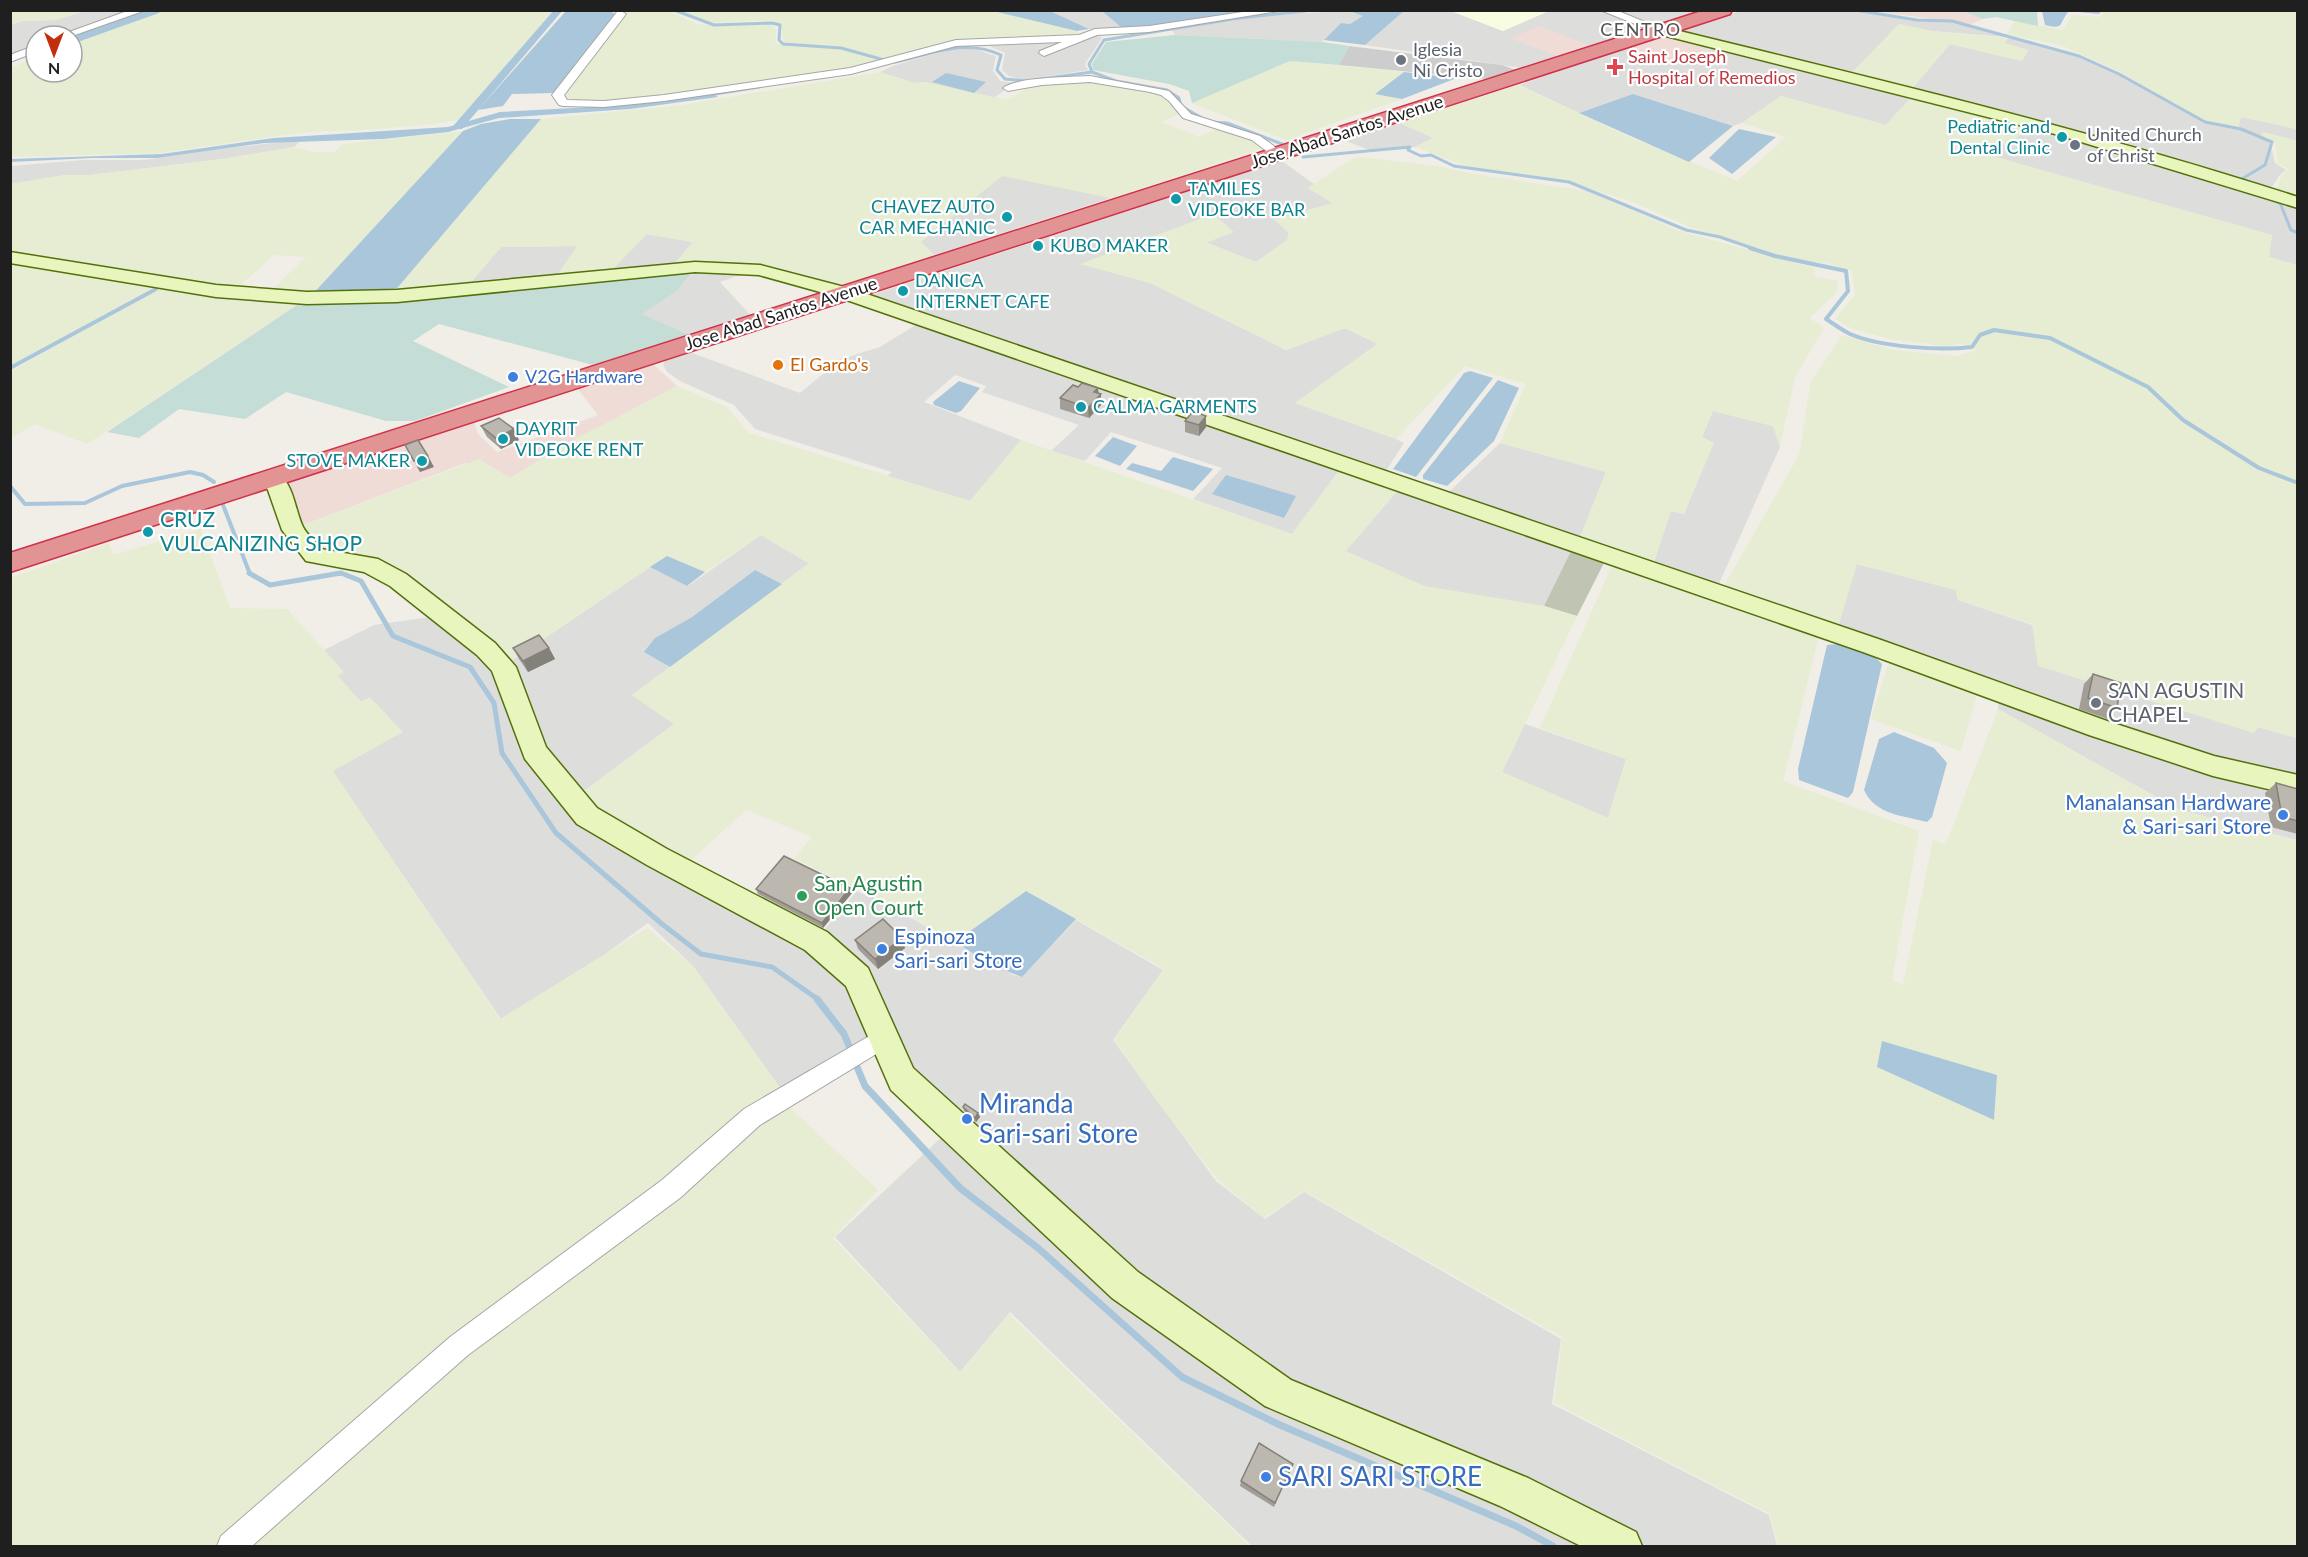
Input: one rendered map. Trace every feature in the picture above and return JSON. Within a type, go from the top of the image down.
[{"type":"highway","name":"Jose Abad Santos Avenue","points":[[10,563],[1724,10]]},
{"type":"street","points":[[84,29],[141,10]]},
{"type":"street","points":[[1044,53],[1095,32],[1149,29],[1280,10]]},
{"type":"street","points":[[1605,10],[1659,30],[1912,92],[2194,168],[2298,203]]},
{"type":"street","points":[[621,14],[558,95],[563,103],[604,104],[654,99],[850,71],[956,43],[1079,38]]},
{"type":"street","points":[[10,59],[24,53]]},
{"type":"street","points":[[1008,88],[1042,82],[1090,80],[1152,89],[1165,93],[1173,99],[1187,116],[1256,138],[1270,148],[1274,155]]},
{"type":"street","points":[[10,257],[205,289],[307,298],[408,296],[695,267],[760,270],[845,293],[1851,638],[2213,766],[2298,786]]},
{"type":"street","points":[[271,478],[279,489],[293,530],[314,556],[370,565],[398,580],[486,649],[503,667],[534,752],[587,816],[657,857],[816,941],[857,977],[874,1043],[902,1079],[1125,1285],[1278,1393],[1514,1492],[1622,1546]]},
{"type":"street","points":[[231,1546],[459,1346],[671,1190],[752,1117],[874,1043]]},
{"type":"shaded area","points":[[161,10],[554,11],[458,120],[426,125],[306,132],[160,153],[11,157],[11,68],[24,62],[24,84],[84,84],[84,36]]},
{"type":"shaded area","points":[[1857,10],[1917,20],[1952,21],[1979,27],[2006,37],[1932,31],[1899,24],[1850,75],[1670,32],[1741,11]]},
{"type":"shaded area","points":[[2042,10],[2101,11],[2099,14],[2069,11],[2061,24],[2056,27],[2045,25]]},
{"type":"shaded area","points":[[10,11],[85,11],[56,20],[23,21],[11,25]]},
{"type":"shaded area","points":[[85,11],[138,11],[84,29],[84,24],[24,24],[24,52],[11,57],[10,25],[23,21],[56,20]]},
{"type":"shaded area","points":[[566,11],[610,11],[617,15],[555,93],[512,94],[503,106],[478,110]]},
{"type":"shaded area","points":[[627,11],[669,11],[697,24],[714,26],[769,23],[777,30],[775,41],[777,44],[839,49],[881,60],[848,69],[663,95],[601,102],[568,100],[563,97]]},
{"type":"shaded area","points":[[679,11],[993,11],[1077,31],[1082,36],[951,41],[886,59],[841,47],[784,42],[781,25],[771,20],[713,23]]},
{"type":"shaded area","points":[[993,11],[1050,11],[1089,29],[1077,31]]},
{"type":"shaded area","points":[[1050,11],[1102,11],[1122,28],[1089,29]]},
{"type":"shaded area","points":[[1102,11],[1251,11],[1138,28],[1122,28]]},
{"type":"shaded area","points":[[1285,11],[1312,11],[1303,13],[1347,11],[1364,16],[1350,24],[1341,23],[1322,42],[1175,35],[1172,30],[1289,14]]},
{"type":"shaded area","points":[[1349,11],[1404,11],[1365,45],[1324,40],[1341,23],[1350,24],[1363,16]]},
{"type":"shaded area","points":[[1404,11],[1451,11],[1503,31],[1549,11],[1600,11],[1650,29],[1523,68],[1365,45]]},
{"type":"shaded area","points":[[1451,11],[1549,11],[1503,31]]},
{"type":"shaded area","points":[[1609,11],[1707,11],[1654,27]]},
{"type":"shaded area","points":[[1872,11],[1963,11],[1983,19],[1971,24]]},
{"type":"shaded area","points":[[1963,11],[2037,11],[2038,26],[1996,17],[1983,19]]},
{"type":"shaded area","points":[[2103,11],[2297,11],[2297,129],[2241,117],[2238,128],[2204,121],[2120,72],[2061,45],[2007,34],[2015,21],[2063,30],[2072,15],[2100,17]]},
{"type":"shaded area","points":[[1899,24],[1932,31],[2006,38],[2005,43],[2029,50],[2022,61],[1950,44],[1911,90],[1850,75]]},
{"type":"shaded area","points":[[1540,26],[1588,45],[1559,57],[1510,38]]},
{"type":"shaded area","points":[[1668,33],[1719,46],[1674,61],[1624,48]]},
{"type":"shaded area","points":[[1095,34],[1102,38],[1085,64],[1088,70],[1022,80],[1009,76],[1002,70],[1005,53],[985,44]]},
{"type":"shaded area","points":[[1175,35],[1322,42],[1349,46],[1339,65],[1290,61],[1192,103],[1189,91],[1169,84],[1093,70],[1092,64],[1106,42]]},
{"type":"shaded area","points":[[2009,37],[2078,56],[2117,74],[2204,123],[2240,130],[2270,142],[2275,163],[2286,170],[2279,176],[2269,192],[1911,90],[1950,44],[2022,61],[2004,43]]},
{"type":"shaded area","name":"Iglesia Ni Cristo","points":[[1349,46],[1502,65],[1516,70],[1485,79],[1339,65]]},
{"type":"shaded area","points":[[1720,46],[1914,94],[1886,125],[1781,96],[1742,123],[1733,126],[1633,94],[1579,113],[1520,85],[1623,48],[1675,62]]},
{"type":"shaded area","points":[[967,47],[996,56],[993,71],[1000,81],[1014,83],[994,98],[925,82],[914,83],[880,72],[947,50]]},
{"type":"shaded area","points":[[1291,61],[1404,72],[1375,93],[1402,99],[1286,140],[1192,103]]},
{"type":"shaded area","points":[[880,72],[914,83],[925,82],[1008,100],[1026,88],[1043,84],[1087,81],[1163,94],[1179,114],[1162,122],[1199,137],[1220,127],[1252,140],[1264,148],[1111,198],[1002,176],[921,242],[934,255],[834,288],[803,278],[672,267],[693,242],[647,234],[608,274],[553,281],[577,246],[501,247],[472,281],[463,282],[456,289],[393,293],[541,119],[682,105]]},
{"type":"shaded area","points":[[1404,72],[1457,78],[1402,99],[1375,94]]},
{"type":"shaded area","points":[[946,73],[986,82],[974,93],[932,82]]},
{"type":"shaded area","points":[[1519,85],[1627,136],[1737,181],[1786,137],[1742,123],[1781,96],[1886,125],[1914,94],[2034,125],[2007,145],[2001,144],[1989,155],[2272,235],[2269,257],[2298,265],[2297,738],[2258,727],[2254,733],[2038,666],[2032,624],[1958,600],[1956,590],[1857,564],[1838,627],[1721,591],[1799,455],[1811,381],[1842,335],[1893,350],[1956,356],[1978,350],[1963,344],[1944,346],[1890,339],[1853,329],[1835,319],[1855,295],[1852,271],[1827,263],[1778,255],[1690,227],[1633,202],[1566,181],[1469,167],[1415,147],[1433,138],[1400,123]]},
{"type":"shaded area","points":[[712,93],[718,97],[630,109],[499,118],[448,132],[383,139],[264,143],[157,158],[91,158],[11,162],[10,159],[162,154],[274,138],[448,127],[500,112],[609,106]]},
{"type":"shaded area","points":[[1633,94],[1733,126],[1689,162],[1579,113]]},
{"type":"shaded area","points":[[2241,117],[2297,129],[2297,141],[2263,132],[2261,136],[2238,128]]},
{"type":"shaded area","points":[[510,119],[541,119],[393,293],[310,297],[463,131],[481,124]]},
{"type":"shaded area","points":[[1400,123],[1433,138],[1415,147],[1369,150],[1346,141]]},
{"type":"shaded area","points":[[2034,125],[2297,205],[2297,265],[2269,257],[2272,235],[1988,155],[2001,144],[2007,145]]},
{"type":"shaded area","points":[[1739,129],[1776,137],[1732,174],[1709,158]]},
{"type":"shaded area","points":[[463,131],[310,297],[269,293],[306,257],[274,255],[235,290],[11,254],[11,184],[65,175],[90,175],[222,159],[294,147],[316,152],[334,152],[343,144]]},
{"type":"shaded area","points":[[2263,132],[2297,141],[2297,201],[2275,194],[2281,177],[2289,169],[2278,164],[2275,142],[2261,136]]},
{"type":"shaded area","points":[[301,140],[294,147],[222,159],[90,175],[65,175],[11,184],[11,166],[83,160],[145,160]]},
{"type":"shaded area","points":[[1360,157],[1437,166],[1474,174],[1587,191],[1679,231],[1814,268],[1815,277],[1838,281],[1837,292],[1810,318],[1824,328],[1795,377],[1780,447],[1773,426],[1713,411],[1702,437],[1714,443],[1684,514],[1671,511],[1653,565],[1579,540],[1606,472],[1500,443],[1526,384],[1465,366],[1396,439],[1295,403],[1377,344],[1345,328],[1287,350],[1150,283],[1080,264],[1213,214],[1234,232],[1206,243],[1256,262],[1287,240],[1289,233],[1275,220],[1332,203],[1308,188],[1352,159]]},
{"type":"shaded area","points":[[1282,161],[1314,184],[1308,188],[1333,203],[1275,220],[1289,233],[1287,241],[1256,262],[1205,242],[1081,264],[1150,283],[1286,350],[1345,328],[1378,344],[1295,403],[1404,443],[1386,471],[1449,492],[1500,443],[1606,472],[1579,540],[874,298],[871,295]]},
{"type":"shaded area","points":[[1002,175],[1111,198],[934,255],[921,242]]},
{"type":"shaded area","points":[[647,234],[693,242],[672,267],[608,274]]},
{"type":"shaded area","points":[[578,246],[553,281],[456,289],[463,282],[472,281],[501,247]]},
{"type":"shaded area","points":[[11,261],[156,286],[11,366]]},
{"type":"shaded area","points":[[694,269],[754,270],[720,282],[751,316],[689,335],[641,314],[678,290]]},
{"type":"shaded area","points":[[694,269],[678,290],[642,314],[689,335],[593,365],[439,324],[413,341],[509,387],[415,421],[386,421],[286,392],[245,419],[179,409],[139,438],[107,432],[303,301]]},
{"type":"shaded area","points":[[162,287],[303,301],[87,444],[35,424],[11,438],[11,371]]},
{"type":"shaded area","points":[[919,323],[1341,468],[1292,534],[1193,499],[1222,468],[1111,432],[1085,461],[1051,451],[1079,425],[982,392],[986,386],[955,375],[924,402],[1021,440],[970,501],[887,476],[892,472],[755,429],[734,405],[680,381],[667,372],[663,365],[665,361],[687,351],[800,393],[829,369],[832,362],[880,347]]},
{"type":"shaded area","points":[[651,362],[677,386],[576,439],[510,478],[465,463],[298,527],[283,487],[286,480],[474,421],[478,434],[497,452],[598,415],[577,388]]},
{"type":"shaded area","points":[[1470,371],[1493,378],[1416,477],[1393,469],[1464,373]]},
{"type":"shaded area","points":[[1498,380],[1519,388],[1494,441],[1447,486],[1423,479],[1423,475]]},
{"type":"shaded area","points":[[959,381],[980,388],[961,411],[956,413],[934,405],[933,402]]},
{"type":"shaded area","points":[[677,386],[727,407],[749,433],[970,501],[1021,440],[1292,534],[1341,468],[1400,488],[1346,551],[1424,586],[1544,606],[1577,616],[1502,772],[1608,818],[1626,759],[1540,728],[1614,561],[1820,632],[1783,781],[1919,831],[1892,980],[1903,985],[1933,840],[1946,844],[1998,709],[2180,810],[2297,840],[2297,1546],[1778,1546],[1770,1514],[1554,1403],[1562,1337],[1304,1191],[1264,1218],[1218,1180],[1159,1104],[1114,1040],[1164,969],[1027,891],[955,942],[882,900],[794,859],[812,837],[746,810],[685,866],[576,797],[674,724],[632,695],[809,563],[761,535],[705,572],[667,556],[505,665],[401,577],[316,553],[298,527],[479,459],[510,478],[576,439]],"holes":[[[1877,1067],[1997,1075],[1994,1119]]]},
{"type":"shaded area","points":[[1713,411],[1773,426],[1780,447],[1717,588],[1653,565],[1671,511],[1684,514],[1713,443],[1702,437]]},
{"type":"shaded area","points":[[1113,437],[1137,446],[1120,466],[1095,456]]},
{"type":"shaded area","points":[[1173,457],[1213,469],[1193,491],[1126,469],[1132,463],[1161,471]]},
{"type":"shaded area","points":[[1226,475],[1296,496],[1284,518],[1212,494]]},
{"type":"shaded area","points":[[1400,488],[1573,547],[1544,606],[1424,586],[1345,551]]},
{"type":"shaded area","points":[[201,529],[230,608],[287,609],[344,672],[338,676],[361,702],[370,697],[403,732],[333,771],[500,1019],[647,928],[693,966],[783,1092],[458,1343],[225,1546],[11,1546],[10,578],[109,543],[113,555]]},
{"type":"shaded area","points":[[761,535],[810,564],[782,584],[755,570],[692,617],[655,638],[645,652],[670,667],[632,695],[674,724],[576,797],[540,750],[505,665],[650,567],[688,586]]},
{"type":"shaded area","points":[[1573,547],[1606,559],[1577,616],[1544,606]]},
{"type":"shaded area","points":[[667,556],[705,572],[687,586],[650,567]]},
{"type":"shaded area","points":[[1856,564],[1956,590],[1958,600],[2032,625],[2254,733],[2257,727],[2297,738],[2297,782],[2212,762],[1838,627]]},
{"type":"shaded area","points":[[755,570],[782,584],[670,667],[644,652],[655,638],[692,617]]},
{"type":"shaded area","points":[[437,616],[496,671],[581,820],[813,946],[849,981],[875,1038],[783,1092],[693,966],[648,923],[583,970],[501,1019],[332,771],[370,697],[361,702],[337,676],[343,672],[324,650],[374,625]]},
{"type":"shaded area","points":[[1838,644],[1874,656],[1882,664],[1853,792],[1848,798],[1799,780],[1798,769],[1827,645]]},
{"type":"shaded area","points":[[1890,659],[1978,690],[1961,751],[1871,719]]},
{"type":"shaded area","points":[[1999,695],[2297,788],[2297,840],[2180,810],[1998,709]]},
{"type":"shaded area","points":[[1525,724],[1626,759],[1608,818],[1502,772]]},
{"type":"shaded area","points":[[1894,732],[1934,748],[1947,763],[1932,817],[1927,822],[1882,809],[1875,805],[1864,790],[1879,739]]},
{"type":"shaded area","points":[[857,891],[881,901],[1013,975],[1022,977],[1076,920],[1163,970],[1113,1040],[1216,1181],[1265,1219],[1304,1192],[1561,1339],[1552,1404],[1769,1515],[1777,1546],[1632,1546],[1518,1489],[1282,1380],[1127,1279],[907,1078],[820,935]]},
{"type":"shaded area","points":[[1026,891],[1076,919],[1022,977],[994,966],[955,942]]},
{"type":"shaded area","points":[[1882,1041],[1997,1075],[1994,1120],[1877,1067]]},
{"type":"shaded area","points":[[786,1104],[878,1190],[833,1238],[960,1373],[1009,1314],[1250,1546],[240,1546],[464,1348]]},
{"type":"shaded area","points":[[945,1134],[1125,1296],[1602,1546],[1252,1546],[1010,1312],[960,1372],[835,1237]]},
{"type":"building","points":[[1082,383],[1098,388],[1094,392],[1101,394],[1088,408],[1060,398],[1073,385],[1078,387]]},
{"type":"building","points":[[1193,411],[1206,416],[1199,425],[1185,421]]},
{"type":"building","points":[[499,418],[514,429],[496,438],[481,426]]},
{"type":"building","points":[[418,440],[428,456],[414,461],[405,445]]},
{"type":"building","points":[[539,635],[549,648],[523,661],[513,648]]},
{"type":"building","points":[[2093,674],[2121,683],[2117,708],[2088,698]]},
{"type":"building","points":[[2276,783],[2298,789],[2298,821],[2282,817]]},
{"type":"building","name":"San Agustin Open Court","points":[[784,856],[850,888],[822,923],[756,889]]},
{"type":"building","points":[[883,919],[902,938],[875,959],[855,940]]},
{"type":"building","points":[[965,1104],[978,1113],[975,1118],[963,1107]]},
{"type":"building","name":"SARI SARI STORE","points":[[1259,1443],[1293,1464],[1275,1503],[1241,1481]]},
{"type":"waterway","points":[[84,34],[153,10]]},
{"type":"waterway","points":[[458,127],[559,10]]},
{"type":"waterway","points":[[674,10],[714,25],[772,23],[780,25],[779,40],[783,44],[841,48],[888,61]]},
{"type":"waterway","points":[[1092,72],[1089,64],[1104,40],[1233,19],[1313,10]]},
{"type":"waterway","points":[[1855,10],[1917,20],[1952,21],[2079,56],[2119,74],[2205,122],[2241,129],[2272,142],[2265,165],[2235,183]]},
{"type":"waterway","points":[[895,62],[948,49],[988,50],[1001,55],[997,70],[1005,79],[1026,81]]},
{"type":"waterway","points":[[1041,79],[1092,72]]},
{"type":"waterway","points":[[1092,72],[1116,81],[1167,90],[1179,98],[1181,106],[1209,122],[1227,123],[1282,144]]},
{"type":"waterway","points":[[709,95],[759,87]]},
{"type":"waterway","points":[[1303,157],[1410,147],[1408,150],[1421,156],[1431,155],[1454,166],[1569,182],[1686,230],[1720,237],[1755,249]]},
{"type":"waterway","points":[[2268,198],[2280,203],[2291,230],[2298,233]]},
{"type":"waterway","points":[[1750,248],[1775,256],[1846,271],[1848,291],[1826,319],[1850,334],[1893,345],[1944,348],[1972,347],[1980,335],[1994,330],[2050,338],[2148,387],[2183,420],[2259,468],[2298,483]]},
{"type":"waterway","points":[[10,368],[156,289]]},
{"type":"waterway","points":[[10,486],[25,504],[85,503],[122,486],[190,472],[203,475],[214,482]]},
{"type":"waterway","points":[[223,505],[250,573]]},
{"type":"waterway","points":[[250,573],[270,585],[335,574]]},
{"type":"waterway","points":[[335,574],[344,574]]},
{"type":"waterway","points":[[335,574],[344,574]]},
{"type":"waterway","points":[[344,574],[361,581],[393,636],[470,667],[494,703],[502,753],[556,833],[662,924],[701,954],[772,967],[819,1000]]},
{"type":"waterway","points":[[817,999],[844,1034],[852,1053]]},
{"type":"waterway","points":[[855,1062],[865,1086],[960,1188],[1038,1248],[1182,1377],[1280,1425],[1516,1526],[1553,1546]]},
{"type":"place","name":"Iglesia Ni Cristo","points":[[1401,60]]},
{"type":"place","name":"Saint Joseph Hospital of Remedios","points":[[1615,67]]},
{"type":"place","name":"Pediatric and Dental Clinic","points":[[2062,137]]},
{"type":"place","name":"United Church of Christ","points":[[2075,145]]},
{"type":"place","name":"TAMILES VIDEOKE BAR","points":[[1176,199]]},
{"type":"place","name":"CHAVEZ AUTO CAR MECHANIC","points":[[1007,217]]},
{"type":"place","name":"KUBO MAKER","points":[[1038,246]]},
{"type":"place","name":"DANICA INTERNET CAFE","points":[[903,291]]},
{"type":"place","name":"El Gardo's","points":[[778,365]]},
{"type":"place","name":"V2G Hardware","points":[[513,377]]},
{"type":"place","name":"CALMA GARMENTS","points":[[1081,407]]},
{"type":"place","name":"DAYRIT VIDEOKE RENT","points":[[503,439]]},
{"type":"place","name":"STOVE MAKER","points":[[422,461]]},
{"type":"place","name":"CRUZ VULCANIZING SHOP","points":[[148,532]]},
{"type":"place","name":"SAN AGUSTIN CHAPEL","points":[[2096,703]]},
{"type":"place","name":"Manalansan Hardware & Sari-sari Store","points":[[2283,815]]},
{"type":"place","name":"San Agustin Open Court","points":[[802,896]]},
{"type":"place","name":"Espinoza Sari-sari Store","points":[[882,949]]},
{"type":"place","name":"Miranda Sari-sari Store","points":[[967,1119]]},
{"type":"place","name":"SARI SARI STORE","points":[[1266,1477]]},
{"type":"district","name":"CENTRO","points":[[1641,30]]}]
